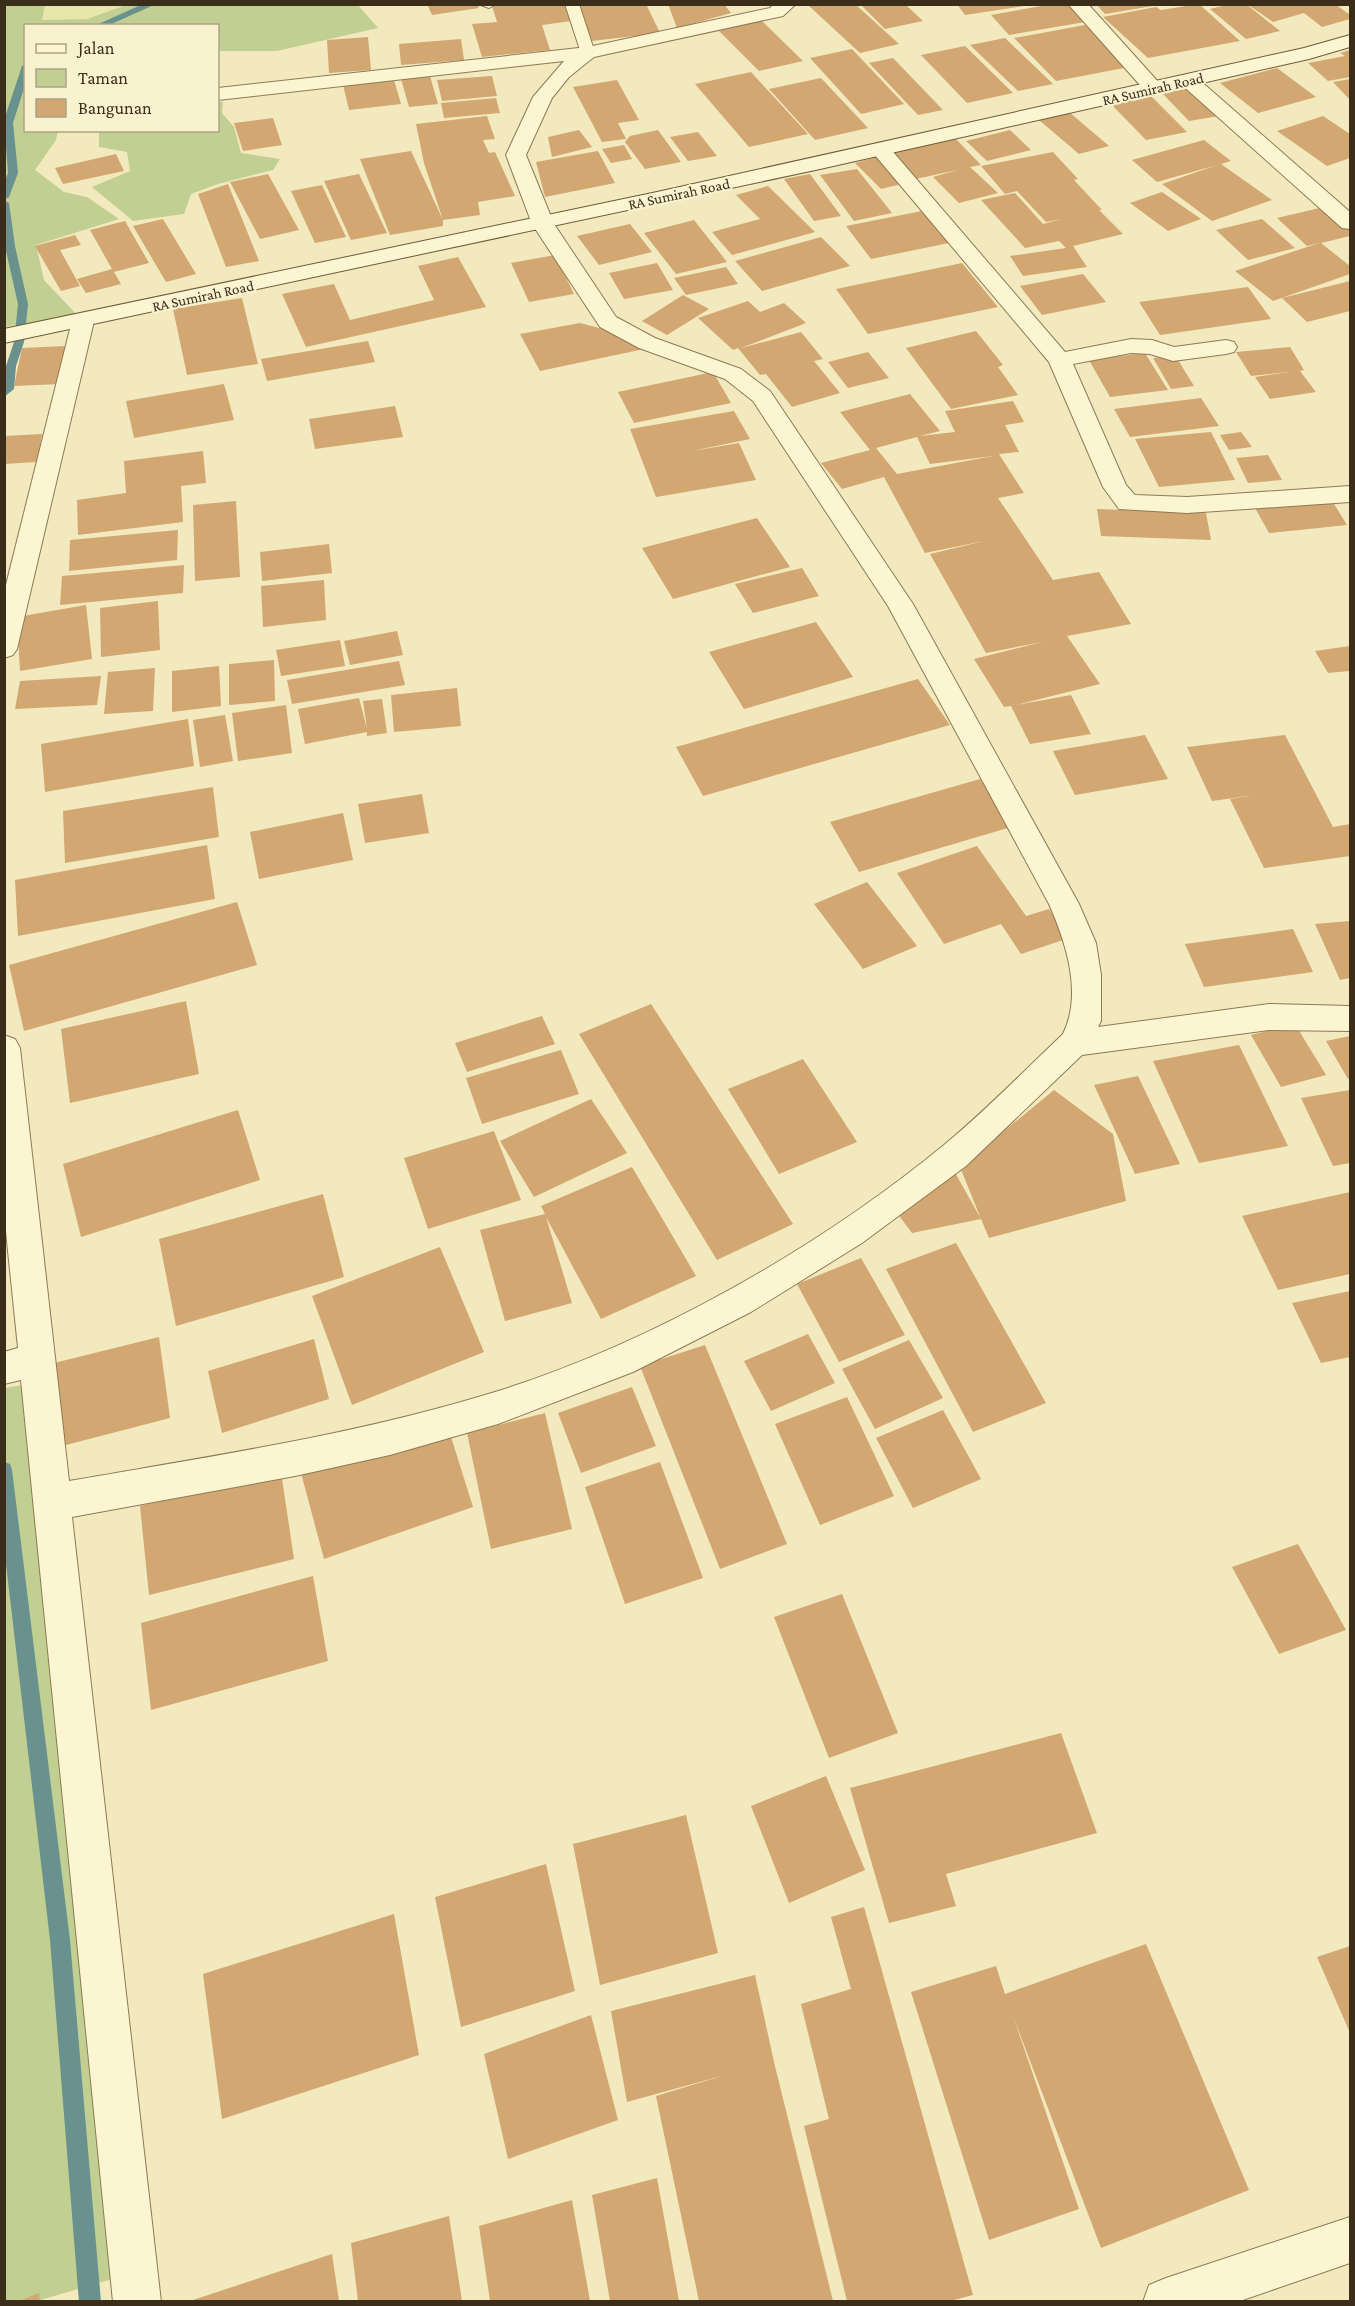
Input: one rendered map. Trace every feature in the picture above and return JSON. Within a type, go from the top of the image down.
[{"type":"street","points":[[219,94],[588,53],[776,12],[787,4]]},
{"type":"street","points":[[1077,4],[1154,89]]},
{"type":"street","name":"RA Sumirah Road","points":[[5,336],[543,224],[881,150],[1189,81],[1350,41]]},
{"type":"street","points":[[54,1502],[364,1444],[490,1410],[580,1377],[754,1292],[843,1239],[960,1151],[1074,1043],[1084,1021],[1086,975],[1082,943],[1035,847],[900,604],[762,396],[733,374],[647,343],[608,322],[574,267],[543,224],[516,155],[532,111],[565,69],[588,53]]},
{"type":"street","points":[[1189,81],[1350,223]]},
{"type":"street","points":[[881,150],[1060,360],[1115,487],[1128,503],[1187,505],[1350,494]]},
{"type":"street","points":[[4,649],[83,321]]},
{"type":"street","points":[[1060,360],[1131,346],[1152,347],[1173,354],[1226,347]]},
{"type":"street","points":[[1074,1043],[1269,1017],[1350,1019]]},
{"type":"street","points":[[4,1048],[21,1364],[54,1502],[137,2301]]},
{"type":"street","points":[[1166,2301],[1350,2240]]},
{"type":"lane","points":[[572,4],[588,53]]},
{"type":"shaded area","points":[[45,5],[126,5],[87,19],[41,20]]},
{"type":"green space","points":[[5,5],[45,5],[42,20],[87,19],[126,5],[358,5],[378,28],[277,51],[219,51],[219,24],[24,24],[24,132],[58,132],[56,140],[35,170],[64,192],[87,197],[119,219],[36,245],[44,280],[77,315],[5,327]]},
{"type":"green space","points":[[219,102],[223,102],[222,113],[234,127],[241,153],[280,159],[273,170],[218,184],[191,194],[184,214],[133,221],[92,187],[130,171],[127,152],[99,147],[99,132],[219,132]]},
{"type":"green space","points":[[23,1385],[119,2277],[37,2301],[5,2302],[4,1388]]},
{"type":"building","points":[[427,4],[477,4],[479,8],[432,15]]},
{"type":"building","points":[[565,4],[572,21],[542,25],[550,50],[482,57],[472,24],[497,22],[492,6]]},
{"type":"building","points":[[577,4],[646,4],[660,33],[592,41]]},
{"type":"building","points":[[668,4],[724,4],[731,13],[677,28]]},
{"type":"building","points":[[855,4],[899,44],[860,53],[809,6]]},
{"type":"building","points":[[860,4],[905,4],[923,21],[885,29]]},
{"type":"building","points":[[957,4],[1024,4],[1024,6],[965,15]]},
{"type":"building","points":[[1052,4],[1068,4],[1085,22],[1009,35],[991,15]]},
{"type":"building","points":[[1096,4],[1153,4],[1153,6],[1105,14]]},
{"type":"building","points":[[1199,4],[1240,41],[1148,58],[1103,17],[1156,7],[1161,10]]},
{"type":"building","points":[[1231,4],[1246,4],[1280,31],[1246,39],[1210,9]]},
{"type":"building","points":[[1247,4],[1335,4],[1350,15],[1350,19],[1322,27],[1304,13],[1273,22]]},
{"type":"building","points":[[762,21],[803,61],[759,71],[719,31]]},
{"type":"building","points":[[1085,25],[1129,67],[1056,81],[1014,38]]},
{"type":"building","points":[[368,37],[371,70],[329,73],[327,40]]},
{"type":"building","points":[[1005,38],[1053,84],[1018,91],[970,45]]},
{"type":"building","points":[[461,39],[464,60],[401,65],[399,44]]},
{"type":"building","points":[[965,46],[1013,93],[967,103],[921,55]]},
{"type":"building","points":[[852,49],[904,104],[861,114],[810,58]]},
{"type":"building","points":[[1350,50],[1350,77],[1328,81],[1308,63],[1345,56],[1340,53]]},
{"type":"building","points":[[893,58],[943,110],[918,115],[869,63]]},
{"type":"building","points":[[1277,68],[1316,97],[1258,113],[1220,83]]},
{"type":"building","points":[[751,72],[808,134],[749,147],[695,84]]},
{"type":"building","points":[[430,76],[438,104],[409,107],[401,79]]},
{"type":"building","points":[[492,76],[497,96],[442,101],[437,80]]},
{"type":"building","points":[[821,78],[868,128],[815,140],[769,89]]},
{"type":"building","points":[[1350,79],[1350,100],[1333,82]]},
{"type":"building","points":[[394,80],[401,104],[349,110],[343,85]]},
{"type":"building","points":[[617,80],[639,120],[618,123],[626,139],[602,142],[573,87]]},
{"type":"building","points":[[1191,88],[1219,116],[1189,121],[1162,93]]},
{"type":"building","points":[[1151,96],[1187,132],[1146,140],[1110,103]]},
{"type":"building","points":[[496,98],[500,113],[444,118],[441,103]]},
{"type":"building","points":[[1069,112],[1109,146],[1079,154],[1039,120]]},
{"type":"building","points":[[487,116],[495,139],[483,140],[489,153],[495,152],[515,196],[478,202],[480,215],[443,220],[424,163],[416,124]]},
{"type":"building","points":[[1323,116],[1350,134],[1350,158],[1327,166],[1277,131]]},
{"type":"building","points":[[273,118],[282,145],[243,151],[234,123]]},
{"type":"building","points":[[579,130],[592,147],[552,157],[548,137]]},
{"type":"building","points":[[658,130],[681,162],[645,169],[625,142],[630,136]]},
{"type":"building","points":[[1010,130],[1031,150],[987,161],[966,141]]},
{"type":"building","points":[[698,132],[717,156],[688,161],[670,137]]},
{"type":"building","points":[[955,138],[981,165],[970,167],[998,193],[959,203],[933,177],[957,170],[916,179],[891,152]]},
{"type":"building","points":[[1204,140],[1231,161],[1221,164],[1272,200],[1212,221],[1162,184],[1217,165],[1157,182],[1132,160]]},
{"type":"building","points":[[624,145],[632,159],[611,163],[602,149]]},
{"type":"building","points":[[411,151],[443,220],[443,226],[390,235],[360,159]]},
{"type":"building","points":[[598,151],[615,183],[545,197],[536,162]]},
{"type":"building","points":[[1053,152],[1078,179],[1074,180],[1102,210],[1099,210],[1123,234],[1073,246],[1087,267],[1023,276],[1010,256],[1066,248],[1059,241],[1025,248],[981,200],[1015,193],[1043,224],[1061,219],[1046,222],[1017,191],[1005,194],[981,166]]},
{"type":"building","points":[[116,154],[124,171],[63,184],[55,168]]},
{"type":"building","points":[[877,157],[902,184],[881,189],[855,163]]},
{"type":"building","points":[[857,169],[892,213],[854,221],[820,175]]},
{"type":"building","points":[[268,174],[299,230],[260,239],[230,182]]},
{"type":"building","points":[[359,174],[387,233],[351,240],[324,181]]},
{"type":"building","points":[[810,174],[841,216],[814,221],[784,179]]},
{"type":"building","points":[[228,184],[259,261],[226,267],[198,194]]},
{"type":"building","points":[[322,185],[346,237],[315,243],[291,191]]},
{"type":"building","points":[[768,186],[815,232],[732,255],[712,232],[760,219],[736,195]]},
{"type":"building","points":[[1162,192],[1201,219],[1168,231],[1130,203]]},
{"type":"building","points":[[1324,207],[1350,231],[1350,236],[1321,243],[1350,266],[1350,274],[1273,301],[1235,271],[1319,243],[1307,246],[1277,218]]},
{"type":"building","points":[[922,211],[949,243],[871,259],[846,226]]},
{"type":"building","points":[[163,219],[196,274],[166,282],[133,226]]},
{"type":"building","points":[[1262,219],[1295,248],[1248,260],[1216,230]]},
{"type":"building","points":[[694,220],[727,262],[676,274],[644,233]]},
{"type":"building","points":[[125,221],[149,263],[114,272],[121,284],[86,293],[77,279],[112,269],[90,230]]},
{"type":"building","points":[[630,224],[652,252],[599,265],[577,236]]},
{"type":"building","points":[[75,235],[81,245],[60,250],[80,286],[61,291],[35,246]]},
{"type":"building","points":[[821,237],[850,266],[762,291],[735,261]]},
{"type":"building","points":[[555,255],[574,294],[529,302],[511,263]]},
{"type":"building","points":[[458,257],[486,307],[306,347],[282,294],[334,284],[350,320],[434,300],[418,266]]},
{"type":"building","points":[[657,263],[673,290],[624,299],[609,273]]},
{"type":"building","points":[[962,263],[998,307],[868,334],[836,289]]},
{"type":"building","points":[[726,267],[738,284],[686,295],[674,278]]},
{"type":"building","points":[[1083,274],[1106,302],[1042,315],[1020,286]]},
{"type":"building","points":[[1350,281],[1350,311],[1307,322],[1282,298]]},
{"type":"building","points":[[1248,287],[1271,319],[1160,335],[1139,302]]},
{"type":"building","points":[[683,295],[709,309],[667,335],[642,321]]},
{"type":"building","points":[[242,298],[258,364],[187,375],[173,309]]},
{"type":"building","points":[[748,301],[760,312],[784,303],[806,323],[741,348],[801,332],[823,359],[814,361],[840,393],[792,407],[766,374],[760,375],[738,348],[733,350],[698,318]]},
{"type":"building","points":[[580,323],[614,332],[644,349],[540,371],[520,334]]},
{"type":"building","points":[[976,331],[1003,365],[998,367],[1018,395],[951,409],[906,348]]},
{"type":"building","points":[[368,341],[375,362],[267,381],[261,359]]},
{"type":"building","points":[[65,346],[59,384],[14,386],[22,348]]},
{"type":"building","points":[[1290,347],[1304,370],[1300,371],[1316,392],[1270,399],[1255,377],[1289,372],[1251,376],[1236,352]]},
{"type":"building","points":[[868,352],[889,378],[848,388],[828,362]]},
{"type":"building","points":[[1145,353],[1168,390],[1110,397],[1089,360]]},
{"type":"building","points":[[1175,355],[1194,386],[1171,389],[1153,358]]},
{"type":"building","points":[[713,372],[731,403],[634,423],[618,392]]},
{"type":"building","points":[[224,384],[234,420],[134,438],[126,401]]},
{"type":"building","points":[[910,394],[940,431],[920,436],[955,432],[945,411],[1013,401],[1024,422],[1005,425],[1019,452],[999,454],[1024,493],[998,498],[1053,580],[1099,572],[1131,624],[1067,636],[1100,684],[1016,705],[1071,695],[1091,734],[1030,744],[1011,706],[1004,707],[974,659],[1042,642],[986,653],[930,554],[984,541],[925,553],[884,477],[842,489],[821,463],[870,450],[840,412]],"holes":[[[917,437],[930,464],[993,456],[897,474],[876,448]]]},
{"type":"building","points":[[1201,398],[1219,426],[1130,437],[1114,409]]},
{"type":"building","points":[[395,406],[403,437],[315,449],[309,419]]},
{"type":"building","points":[[734,411],[750,439],[692,451],[739,443],[756,480],[656,497],[630,429]]},
{"type":"building","points":[[1211,432],[1235,480],[1159,487],[1135,439]]},
{"type":"building","points":[[1241,432],[1252,447],[1229,450],[1220,435]]},
{"type":"building","points":[[42,434],[37,462],[4,464],[4,436]]},
{"type":"building","points":[[203,451],[206,483],[181,486],[183,522],[78,535],[77,500],[126,493],[124,461]]},
{"type":"building","points":[[1268,455],[1282,480],[1248,483],[1236,458]]},
{"type":"building","points":[[1331,499],[1347,525],[1269,533],[1255,508]]},
{"type":"building","points":[[236,501],[240,577],[195,581],[193,505]]},
{"type":"building","points":[[1097,509],[1206,513],[1211,540],[1101,536]]},
{"type":"building","points":[[757,518],[790,567],[673,599],[642,548]]},
{"type":"building","points":[[178,530],[177,560],[69,571],[70,540]]},
{"type":"building","points":[[329,544],[332,573],[262,581],[260,552]]},
{"type":"building","points":[[184,565],[183,593],[60,605],[62,576]]},
{"type":"building","points":[[802,568],[819,596],[753,613],[735,584]]},
{"type":"building","points":[[324,580],[326,620],[263,627],[261,586]]},
{"type":"building","points":[[158,601],[160,650],[101,657],[100,608]]},
{"type":"building","points":[[86,605],[92,659],[20,671],[17,617]]},
{"type":"building","points":[[816,622],[853,677],[744,709],[709,652]]},
{"type":"building","points":[[397,631],[403,655],[350,665],[344,641]]},
{"type":"building","points":[[340,640],[345,666],[281,676],[276,650]]},
{"type":"building","points":[[1350,646],[1350,671],[1328,673],[1315,651]]},
{"type":"building","points":[[274,660],[275,701],[229,705],[229,664]]},
{"type":"building","points":[[399,661],[405,685],[292,704],[287,680]]},
{"type":"building","points":[[219,666],[221,706],[172,712],[172,671]]},
{"type":"building","points":[[155,668],[153,711],[104,714],[108,672]]},
{"type":"building","points":[[101,676],[97,705],[15,709],[20,681]]},
{"type":"building","points":[[918,679],[950,725],[703,796],[676,747]]},
{"type":"building","points":[[457,688],[461,726],[394,732],[391,695]]},
{"type":"building","points":[[359,698],[367,729],[363,701],[382,699],[387,733],[367,736],[367,732],[305,744],[298,709]]},
{"type":"building","points":[[286,705],[292,753],[238,761],[232,713]]},
{"type":"building","points":[[225,715],[233,761],[200,767],[193,720]]},
{"type":"building","points":[[188,719],[194,766],[45,792],[41,744]]},
{"type":"building","points":[[1145,735],[1168,779],[1075,795],[1053,751]]},
{"type":"building","points":[[1285,735],[1333,827],[1350,824],[1350,856],[1264,868],[1230,799],[1255,795],[1212,801],[1187,747]]},
{"type":"building","points":[[980,779],[1011,827],[859,872],[830,822]]},
{"type":"building","points":[[213,787],[219,837],[65,863],[63,811]]},
{"type":"building","points":[[422,794],[429,833],[365,843],[358,804]]},
{"type":"building","points":[[343,813],[353,860],[259,879],[250,832]]},
{"type":"building","points":[[207,845],[215,899],[18,936],[15,880]]},
{"type":"building","points":[[977,846],[1026,916],[1049,909],[1069,938],[1021,954],[1001,924],[944,944],[897,873]]},
{"type":"building","points":[[867,882],[917,946],[863,969],[814,904]]},
{"type":"building","points":[[237,902],[257,965],[24,1031],[9,965]]},
{"type":"building","points":[[1350,921],[1350,978],[1340,980],[1315,924]]},
{"type":"building","points":[[1293,929],[1313,972],[1204,987],[1185,944]]},
{"type":"building","points":[[186,1001],[199,1074],[70,1103],[61,1029]]},
{"type":"building","points":[[651,1004],[793,1224],[717,1260],[579,1034]]},
{"type":"building","points":[[542,1016],[555,1044],[467,1072],[455,1043]]},
{"type":"building","points":[[1295,1024],[1326,1075],[1281,1087],[1251,1035]]},
{"type":"building","points":[[1350,1036],[1350,1078],[1348,1079],[1326,1041]]},
{"type":"building","points":[[1239,1045],[1288,1146],[1199,1163],[1153,1061]]},
{"type":"building","points":[[561,1050],[579,1094],[482,1124],[466,1078]]},
{"type":"building","points":[[803,1059],[857,1142],[779,1174],[728,1089]]},
{"type":"building","points":[[1138,1076],[1180,1164],[1135,1174],[1094,1085]]},
{"type":"building","points":[[1054,1090],[1113,1134],[1126,1201],[989,1238],[960,1167]]},
{"type":"building","points":[[1350,1090],[1350,1163],[1333,1166],[1301,1098]]},
{"type":"building","points":[[591,1099],[627,1153],[534,1197],[500,1141]]},
{"type":"building","points":[[238,1110],[260,1180],[81,1237],[63,1164]]},
{"type":"building","points":[[494,1131],[521,1200],[428,1229],[404,1158]]},
{"type":"building","points":[[632,1167],[696,1276],[601,1319],[546,1217],[572,1303],[505,1321],[480,1230],[545,1214],[541,1206]]},
{"type":"building","points":[[953,1169],[981,1219],[912,1233],[897,1213]]},
{"type":"building","points":[[1350,1192],[1350,1274],[1278,1290],[1242,1216]]},
{"type":"building","points":[[323,1194],[344,1277],[176,1326],[159,1239]]},
{"type":"building","points":[[956,1243],[1046,1403],[973,1432],[886,1269]]},
{"type":"building","points":[[440,1247],[484,1352],[352,1405],[312,1296]]},
{"type":"building","points":[[861,1258],[905,1335],[839,1362],[797,1284]]},
{"type":"building","points":[[1350,1291],[1350,1357],[1321,1363],[1292,1303]]},
{"type":"building","points":[[808,1334],[835,1383],[771,1411],[744,1361]]},
{"type":"building","points":[[159,1337],[170,1418],[62,1446],[54,1363]]},
{"type":"building","points":[[314,1339],[329,1399],[222,1433],[208,1371]]},
{"type":"building","points":[[909,1340],[943,1398],[875,1429],[842,1369]]},
{"type":"building","points":[[705,1345],[787,1544],[720,1569],[640,1366]]},
{"type":"building","points":[[632,1387],[656,1446],[581,1473],[558,1413]]},
{"type":"building","points":[[847,1397],[894,1496],[820,1525],[775,1424]]},
{"type":"building","points":[[943,1410],[981,1479],[913,1508],[876,1438]]},
{"type":"building","points":[[545,1413],[572,1529],[491,1549],[467,1433]]},
{"type":"building","points":[[447,1424],[473,1507],[324,1559],[301,1473]]},
{"type":"building","points":[[660,1462],[703,1578],[625,1604],[585,1487]]},
{"type":"building","points":[[281,1472],[294,1559],[149,1595],[140,1506]]},
{"type":"building","points":[[1298,1544],[1346,1630],[1279,1654],[1232,1567]]},
{"type":"building","points":[[313,1576],[328,1661],[151,1710],[141,1623]]},
{"type":"building","points":[[842,1594],[898,1733],[829,1758],[774,1617]]},
{"type":"building","points":[[1061,1733],[1097,1833],[946,1874],[956,1906],[889,1923],[850,1788]]},
{"type":"building","points":[[826,1776],[865,1870],[789,1903],[751,1806]]},
{"type":"building","points":[[686,1815],[718,1953],[600,1985],[573,1844]]},
{"type":"building","points":[[546,1864],[575,1991],[461,2027],[435,1897]]},
{"type":"building","points":[[864,1907],[973,2295],[950,2301],[847,2301],[804,2126],[829,2119],[801,2004],[851,1989],[831,1917]]},
{"type":"building","points":[[394,1914],[419,2055],[222,2119],[203,1974]]},
{"type":"building","points":[[1146,1944],[1249,2190],[1101,2248],[1013,2016],[1079,2209],[989,2240],[911,1992],[996,1966],[1005,1994]]},
{"type":"building","points":[[1350,1946],[1350,2033],[1317,1957]]},
{"type":"building","points":[[755,1975],[833,2301],[699,2301],[656,2096],[725,2075],[627,2102],[611,2011]]},
{"type":"building","points":[[591,2015],[618,2120],[508,2159],[484,2054]]},
{"type":"building","points":[[657,2178],[679,2301],[610,2301],[592,2195]]},
{"type":"building","points":[[572,2200],[590,2301],[490,2301],[479,2226]]},
{"type":"building","points":[[449,2216],[462,2301],[358,2301],[351,2243]]},
{"type":"building","points":[[332,2254],[339,2301],[190,2301]]},
{"type":"building","points":[[39,2293],[40,2301],[19,2301]]},
{"type":"waterway","points":[[103,24],[152,4]]},
{"type":"waterway","points":[[4,197],[13,173],[8,123],[24,72]]},
{"type":"waterway","points":[[4,203],[10,246],[23,304],[19,342],[11,366],[9,389],[4,394]]},
{"type":"waterway","points":[[4,1470],[60,1940],[90,2302]]}]
